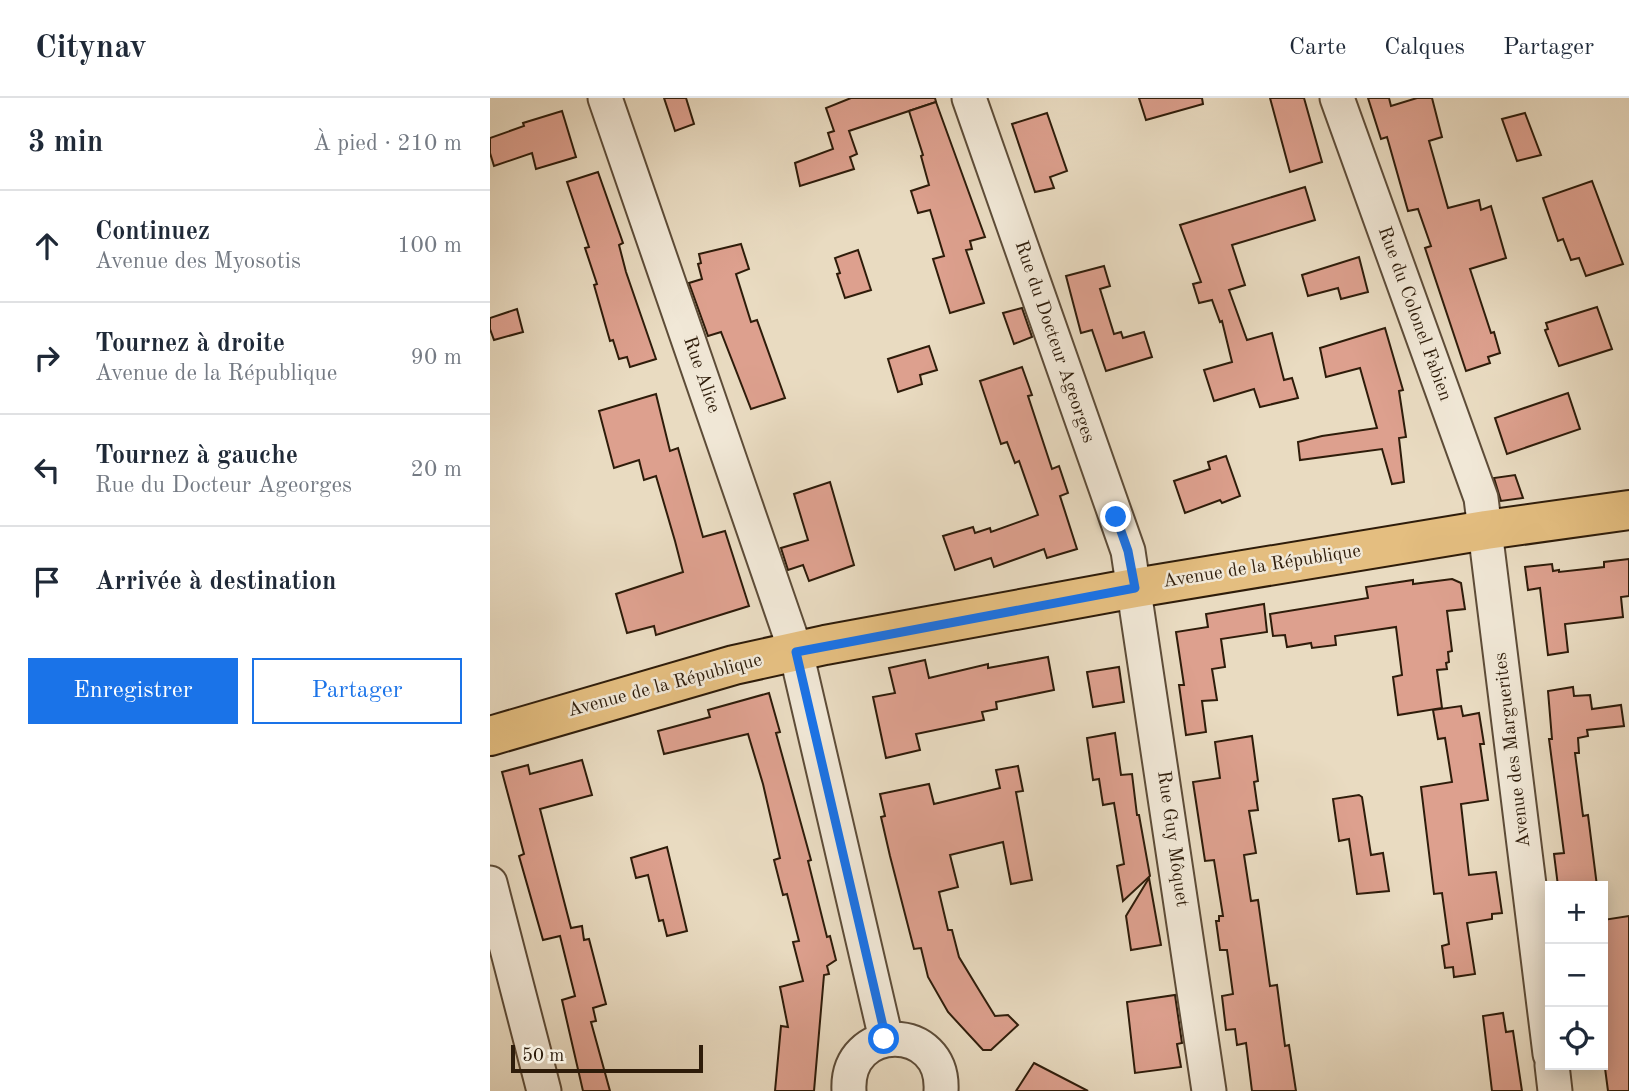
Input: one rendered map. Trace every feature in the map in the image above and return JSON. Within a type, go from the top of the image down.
[{"type":"main road","name":"Avenue de la République","points":[[490,736],[734,665],[796,652],[1135,588],[1486,530],[1629,510]]},
{"type":"street","name":"Rue Alice","points":[[605,98],[796,652],[886,1039]]},
{"type":"street","name":"Rue du Docteur Ageorges","points":[[969,98],[1128,551],[1135,588]]},
{"type":"street","name":"Rue du Colonel Fabien","points":[[1337,98],[1481,498],[1486,530]]},
{"type":"street","name":"Avenue des Marguerites","points":[[1486,530],[1545,1013]]},
{"type":"street","name":"Rue Guy Môquet","points":[[1135,588],[1209,1091]]},
{"type":"street","points":[[490,883],[544,1091]]},
{"type":"street","points":[[849,1091],[849,1079],[855,1060],[866,1048],[886,1039],[902,1038],[919,1044],[931,1055],[940,1073],[941,1091]]},
{"type":"street","points":[[1553,1070],[1555,1091]]},
{"type":"building","points":[[664,98],[686,98],[694,124],[675,131]]},
{"type":"building","points":[[851,98],[935,98],[936,102],[849,131],[857,154],[850,157],[854,169],[800,186],[795,163],[833,149],[828,133],[834,131],[826,108]]},
{"type":"building","points":[[1139,98],[1202,98],[1203,104],[1146,120]]},
{"type":"building","points":[[1270,98],[1304,98],[1322,162],[1290,172]]},
{"type":"building","points":[[1368,98],[1389,98],[1391,106],[1417,98],[1432,98],[1442,137],[1429,141],[1448,208],[1479,200],[1481,210],[1491,206],[1506,258],[1470,269],[1500,353],[1488,357],[1490,363],[1466,371],[1425,248],[1431,246],[1418,209],[1408,211],[1387,137],[1381,139]]},
{"type":"building","points":[[936,102],[985,237],[970,241],[972,249],[966,250],[984,303],[950,313],[933,259],[944,256],[930,210],[918,213],[911,191],[929,185],[909,111]]},
{"type":"building","points":[[562,111],[576,157],[536,169],[532,153],[494,166],[490,153],[490,138],[524,126],[523,123]]},
{"type":"building","points":[[1047,113],[1067,171],[1050,177],[1054,188],[1035,192],[1012,124]]},
{"type":"building","points":[[1525,113],[1541,155],[1517,161],[1502,119]]},
{"type":"building","points":[[598,172],[623,243],[619,245],[626,272],[656,359],[630,367],[627,357],[619,359],[613,340],[610,341],[594,285],[597,284],[585,248],[589,247],[567,182]]},
{"type":"building","points":[[1592,181],[1623,264],[1586,276],[1579,258],[1571,260],[1563,239],[1558,241],[1543,198]]},
{"type":"building","points":[[1305,187],[1315,220],[1232,245],[1245,285],[1229,290],[1247,340],[1272,333],[1284,380],[1292,378],[1298,398],[1260,407],[1254,389],[1214,401],[1204,370],[1232,362],[1222,321],[1220,322],[1212,300],[1199,303],[1193,284],[1201,282],[1180,225]]},
{"type":"building","points":[[741,244],[749,269],[736,274],[751,322],[757,320],[785,398],[751,409],[721,332],[708,336],[689,283],[702,279],[698,264],[701,263],[699,254]]},
{"type":"building","points":[[858,250],[871,290],[845,298],[835,258]]},
{"type":"building","points":[[1359,257],[1368,292],[1341,299],[1338,288],[1308,296],[1302,275]]},
{"type":"building","points":[[1104,266],[1110,286],[1100,289],[1114,334],[1121,332],[1123,338],[1144,332],[1152,357],[1106,371],[1092,330],[1081,333],[1066,276]]},
{"type":"building","points":[[1597,307],[1612,349],[1559,366],[1545,330],[1548,329],[1546,323]]},
{"type":"building","points":[[1022,308],[1032,337],[1014,344],[1003,313]]},
{"type":"building","points":[[517,309],[523,332],[494,340],[490,318]]},
{"type":"building","points":[[1385,328],[1403,390],[1399,391],[1406,437],[1399,438],[1404,482],[1392,484],[1382,449],[1300,460],[1298,442],[1377,428],[1360,368],[1326,377],[1320,348]]},
{"type":"building","points":[[929,346],[937,370],[920,375],[922,384],[898,392],[888,359]]},
{"type":"building","points":[[1022,367],[1032,395],[1028,396],[1052,469],[1059,466],[1068,493],[1060,496],[1077,549],[1047,558],[1044,549],[994,567],[991,558],[955,570],[943,536],[973,527],[975,533],[990,528],[991,532],[1038,515],[1019,461],[1015,463],[1007,442],[1001,444],[980,381]]},
{"type":"building","points":[[1568,393],[1580,429],[1507,454],[1495,418]]},
{"type":"building","points":[[656,394],[670,451],[678,448],[703,537],[725,531],[749,606],[656,635],[654,626],[627,633],[616,594],[683,572],[656,476],[644,480],[639,460],[614,468],[599,411]]},
{"type":"building","points":[[1226,456],[1240,496],[1185,513],[1174,481],[1210,469],[1208,462]]},
{"type":"building","points":[[1515,475],[1523,498],[1501,501],[1494,478]]},
{"type":"building","points":[[830,482],[854,565],[809,581],[803,565],[788,570],[781,548],[808,540],[794,494]]},
{"type":"building","points":[[1629,559],[1629,596],[1621,597],[1623,617],[1565,624],[1568,652],[1548,655],[1540,588],[1528,590],[1525,567],[1552,564],[1553,571],[1559,572],[1604,567],[1604,562]]},
{"type":"building","points":[[1452,579],[1461,583],[1465,609],[1447,611],[1452,651],[1448,652],[1447,669],[1437,670],[1442,708],[1398,715],[1393,677],[1402,675],[1396,627],[1335,636],[1336,645],[1312,648],[1311,643],[1287,647],[1285,635],[1273,636],[1270,614],[1368,598],[1366,587],[1413,580],[1413,584]]},
{"type":"building","points":[[1264,604],[1267,632],[1221,639],[1225,667],[1212,669],[1217,700],[1202,701],[1206,732],[1186,735],[1179,685],[1184,685],[1176,632],[1208,627],[1206,614]]},
{"type":"building","points":[[1048,657],[1054,690],[996,702],[997,709],[982,712],[984,720],[916,734],[920,750],[886,758],[873,697],[895,693],[889,668],[925,660],[929,678],[988,664],[988,668]]},
{"type":"building","points":[[1119,667],[1124,702],[1093,707],[1087,672]]},
{"type":"building","points":[[1573,687],[1574,696],[1590,695],[1592,709],[1621,705],[1624,726],[1587,730],[1588,736],[1578,738],[1579,753],[1575,753],[1583,816],[1588,815],[1596,881],[1557,881],[1554,854],[1564,853],[1549,739],[1552,739],[1548,691]]},
{"type":"building","points":[[769,693],[780,732],[776,733],[811,860],[808,861],[827,937],[830,936],[836,960],[827,966],[829,974],[824,975],[814,1091],[775,1091],[781,1026],[788,1027],[780,987],[803,981],[793,942],[799,941],[787,894],[783,895],[774,860],[780,858],[748,734],[664,754],[658,731],[710,717],[708,710]]},
{"type":"building","points":[[1461,706],[1463,716],[1479,713],[1484,744],[1480,744],[1488,800],[1461,804],[1469,875],[1496,872],[1502,913],[1492,914],[1492,919],[1467,923],[1475,974],[1454,977],[1453,967],[1445,968],[1442,946],[1449,944],[1442,893],[1434,894],[1421,787],[1452,782],[1445,738],[1438,739],[1433,710]]},
{"type":"building","points":[[1115,733],[1121,775],[1132,774],[1137,815],[1150,876],[1123,901],[1117,866],[1124,864],[1114,803],[1103,805],[1099,779],[1093,780],[1087,738]]},
{"type":"building","points":[[1252,736],[1258,781],[1254,782],[1258,810],[1249,811],[1256,853],[1244,855],[1251,901],[1258,900],[1270,986],[1277,985],[1285,1046],[1289,1045],[1296,1091],[1252,1091],[1246,1043],[1237,1045],[1235,1029],[1226,1030],[1222,996],[1233,994],[1227,950],[1220,950],[1216,921],[1219,921],[1219,916],[1223,916],[1214,860],[1205,861],[1193,782],[1220,778],[1215,742]]},
{"type":"building","points":[[582,760],[592,795],[540,809],[571,928],[582,926],[584,940],[589,939],[606,1004],[593,1008],[596,1021],[591,1022],[610,1091],[583,1091],[562,1000],[575,996],[560,936],[543,940],[519,856],[524,854],[502,772],[528,765],[530,774]]},
{"type":"building","points":[[1018,766],[1023,791],[1016,792],[1032,880],[1011,884],[1003,842],[950,855],[958,887],[939,892],[948,930],[952,930],[959,957],[995,1016],[1008,1015],[1018,1025],[991,1050],[983,1050],[948,1012],[928,977],[921,948],[914,949],[881,817],[885,816],[880,794],[929,784],[934,804],[1000,788],[996,770]]},
{"type":"building","points":[[1359,795],[1362,797],[1371,855],[1383,853],[1389,891],[1357,894],[1349,839],[1339,841],[1333,799]]},
{"type":"building","points":[[667,847],[687,931],[667,936],[663,920],[659,921],[648,875],[636,878],[631,858]]},
{"type":"building","points":[[1149,878],[1161,945],[1131,950],[1126,916]]},
{"type":"building","points":[[1629,916],[1629,1091],[1608,1091],[1605,1070],[1608,1070],[1608,919]]},
{"type":"building","points":[[1175,995],[1182,1043],[1177,1044],[1181,1067],[1135,1073],[1127,1002]]},
{"type":"building","points":[[1503,1013],[1506,1032],[1513,1031],[1522,1091],[1492,1091],[1483,1016]]},
{"type":"building","points":[[1034,1063],[1088,1091],[1016,1091]]},
{"type":"route","points":[[884,1039],[796,652],[1135,588],[1128,551],[1116,517]]}]
